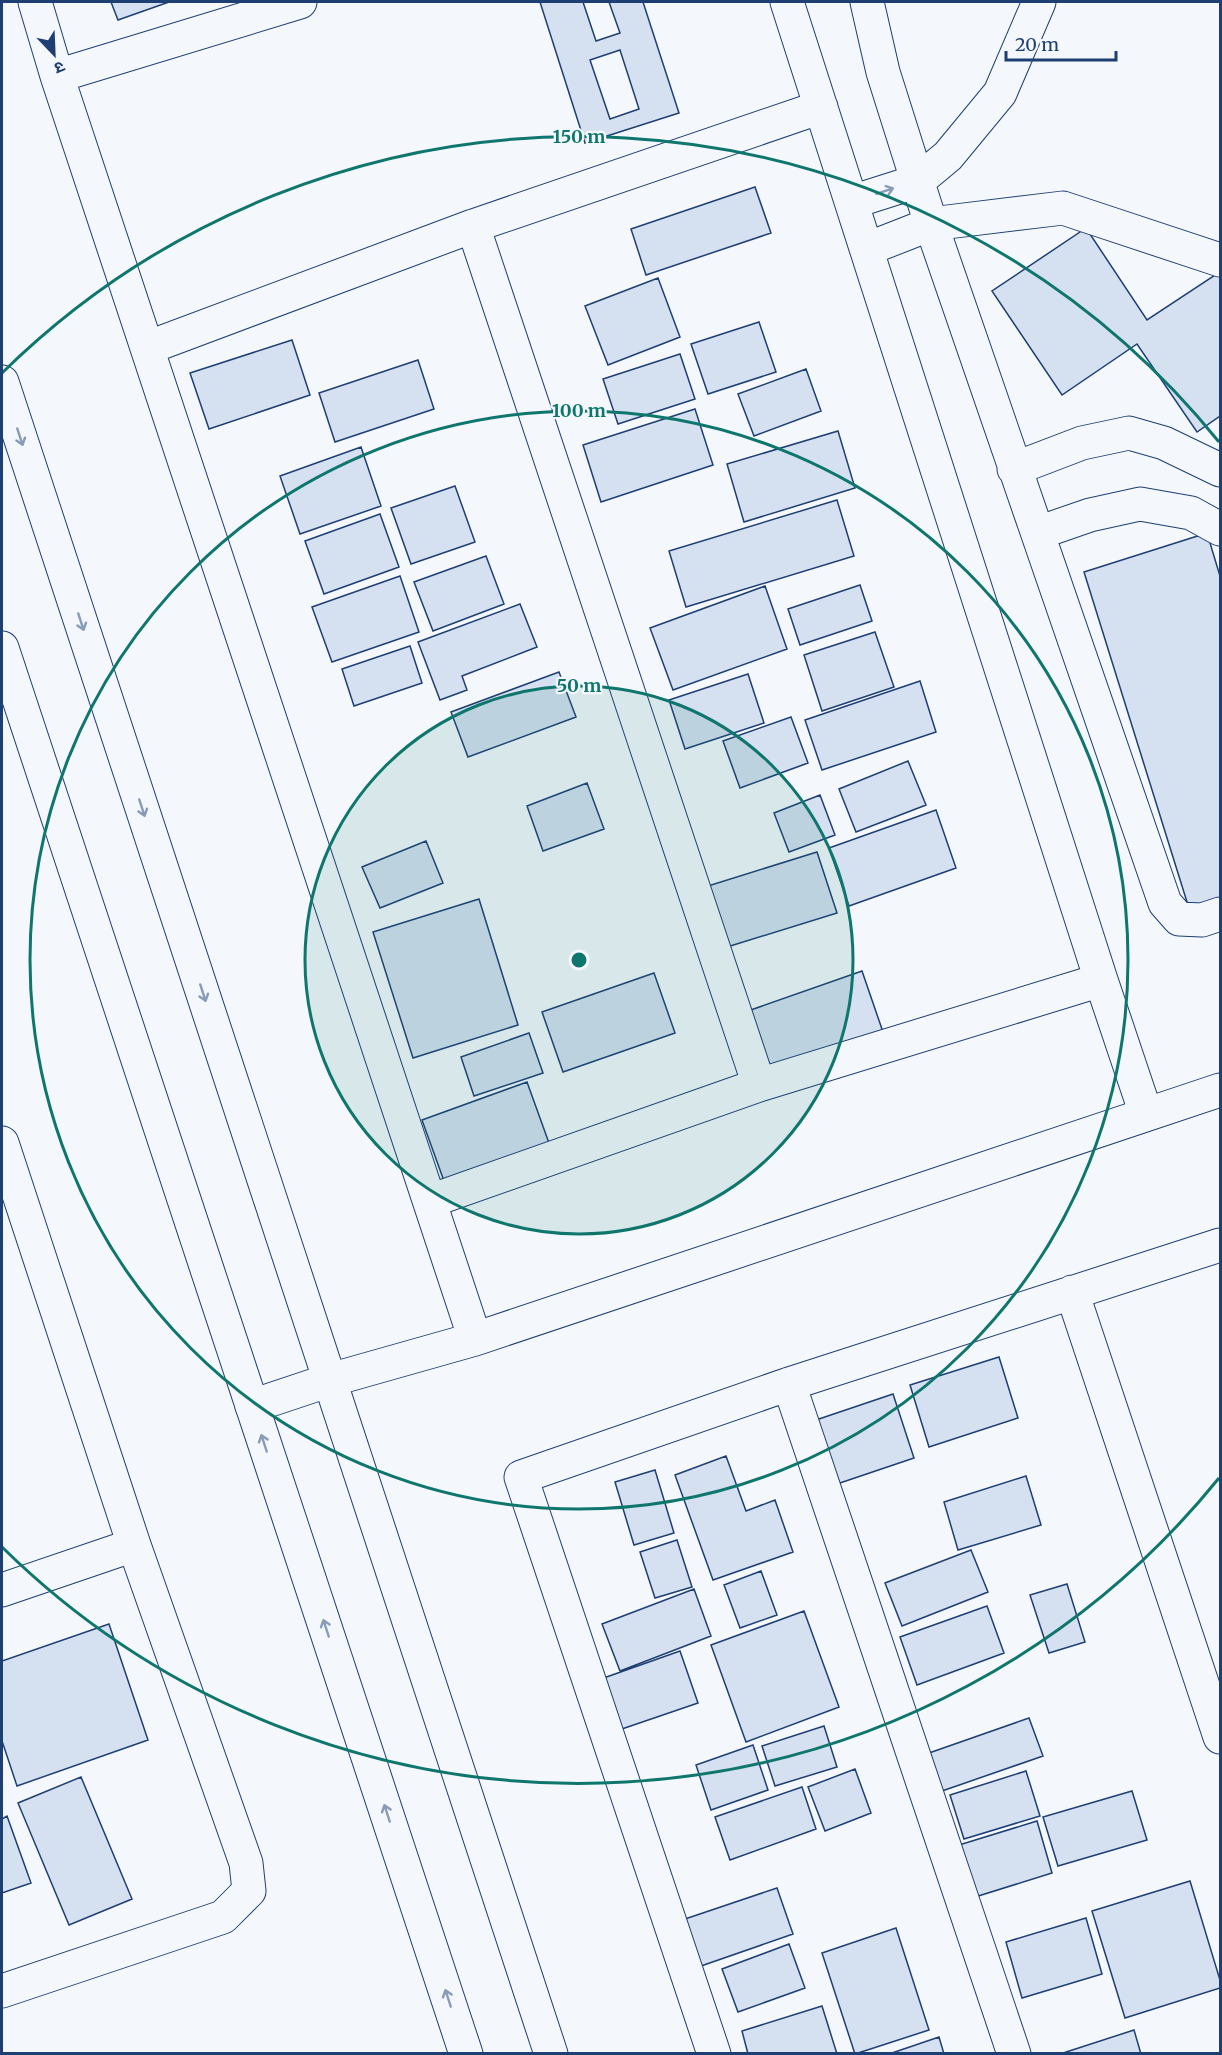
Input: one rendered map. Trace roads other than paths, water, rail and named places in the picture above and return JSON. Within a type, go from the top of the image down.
[{"type":"street","points":[[34,2],[475,1339]]},
{"type":"street","points":[[57,76],[300,2]]},
{"type":"street","points":[[786,2],[1146,1114]]},
{"type":"street","points":[[867,2],[884,72],[931,224],[1165,903],[1179,919],[1202,920],[1221,914]]},
{"type":"street","points":[[852,202],[918,181],[948,156],[1000,93],[1039,2]]},
{"type":"street","points":[[147,348],[473,226],[821,107]]},
{"type":"street","points":[[867,249],[931,224],[1063,208],[1221,260]]},
{"type":"street","points":[[473,226],[759,1085]]},
{"type":"street","points":[[2,382],[551,2054]]},
{"type":"street","points":[[1014,469],[1082,442],[1129,433],[1164,443],[1221,471]]},
{"type":"street","points":[[1038,533],[1090,515],[1140,504],[1191,513],[1221,529]]},
{"type":"street","points":[[2,648],[466,2054]]},
{"type":"street","points":[[430,1201],[759,1085],[1101,980]]},
{"type":"street","points":[[252,1406],[330,1380],[475,1339],[1221,1090]]},
{"type":"street","points":[[2,1143],[7,1178],[246,1863],[249,1891],[223,1917],[2,1991]]},
{"type":"street","points":[[714,2054],[521,1478],[789,1384],[1221,1245]]},
{"type":"street","points":[[1072,1292],[1221,1737]]},
{"type":"street","points":[[789,1384],[1014,2054]]},
{"type":"street","points":[[2,1590],[134,1545]]}]
